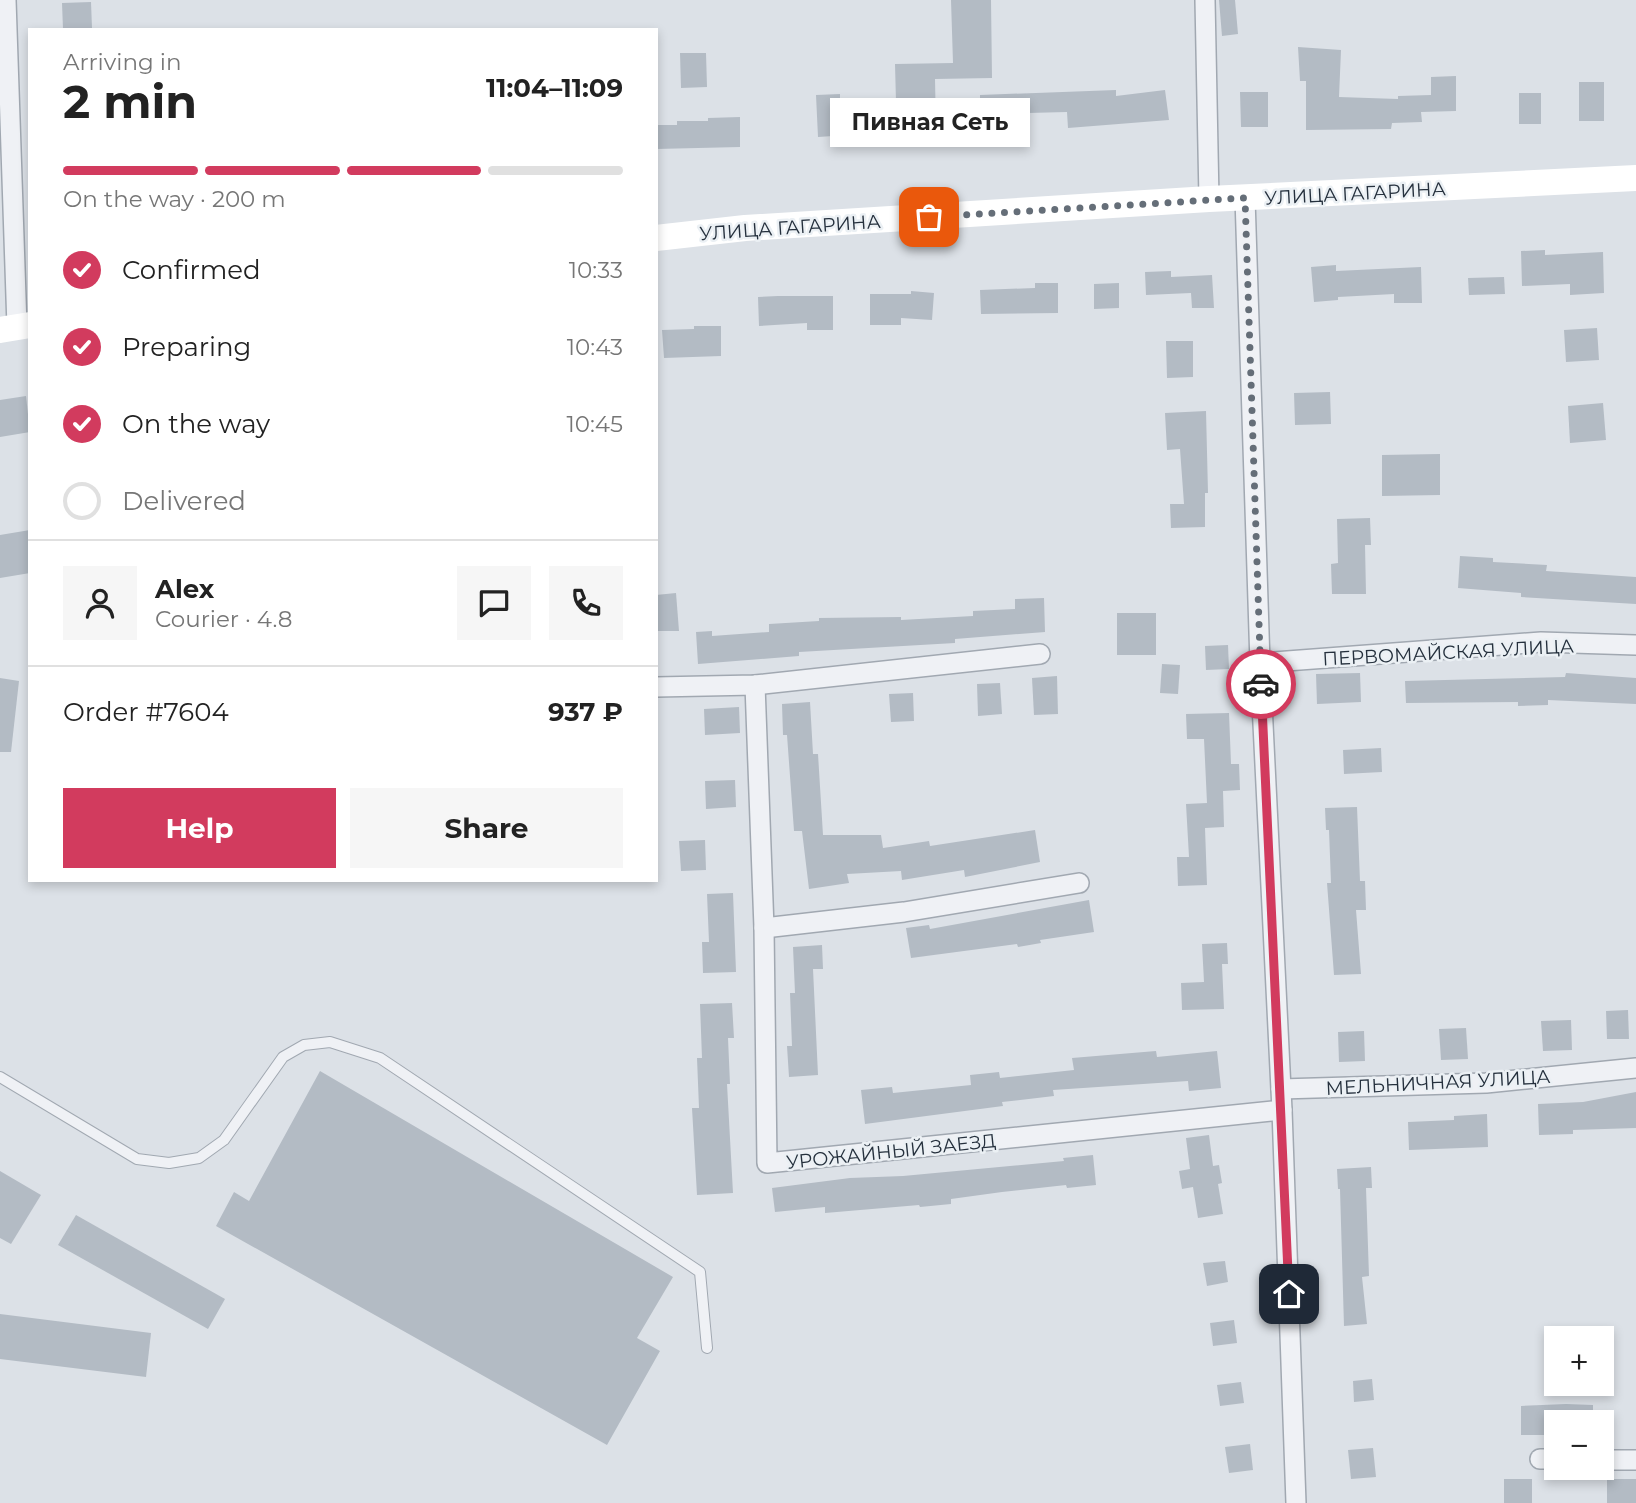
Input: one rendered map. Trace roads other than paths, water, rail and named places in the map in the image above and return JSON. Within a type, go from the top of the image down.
[{"type":"main road","name":"УЛИЦА ГАГАРИНА","points":[[658,238],[745,228],[1209,199],[1636,178]]},
{"type":"street","points":[[6,0],[16,328]]},
{"type":"street","points":[[1205,0],[1209,199]]},
{"type":"street","points":[[1245,198],[1260,663],[1282,1110],[1296,1503]]},
{"type":"street","name":"ПЕРВОМАЙСКАЯ УЛИЦА","points":[[1260,663],[1541,642],[1636,645]]},
{"type":"street","points":[[658,687],[755,685],[1040,654]]},
{"type":"street","name":"УРОЖАЙНЫЙ ЗАЕЗД","points":[[755,685],[764,929],[767,1163],[1282,1110]]},
{"type":"street","points":[[764,929],[904,912],[1079,883]]},
{"type":"street","name":"МЕЛЬНИЧНАЯ УЛИЦА","points":[[1281,1089],[1486,1083],[1636,1068]]},
{"type":"street","points":[[1614,1460],[1636,1460]]},
{"type":"lane","points":[[0,1077],[137,1159],[169,1163],[199,1158],[224,1140],[283,1057],[304,1045],[330,1042],[380,1058],[700,1272],[707,1349]]},
{"type":"place","name":"Пивная Сеть","points":[[929,217]]}]
